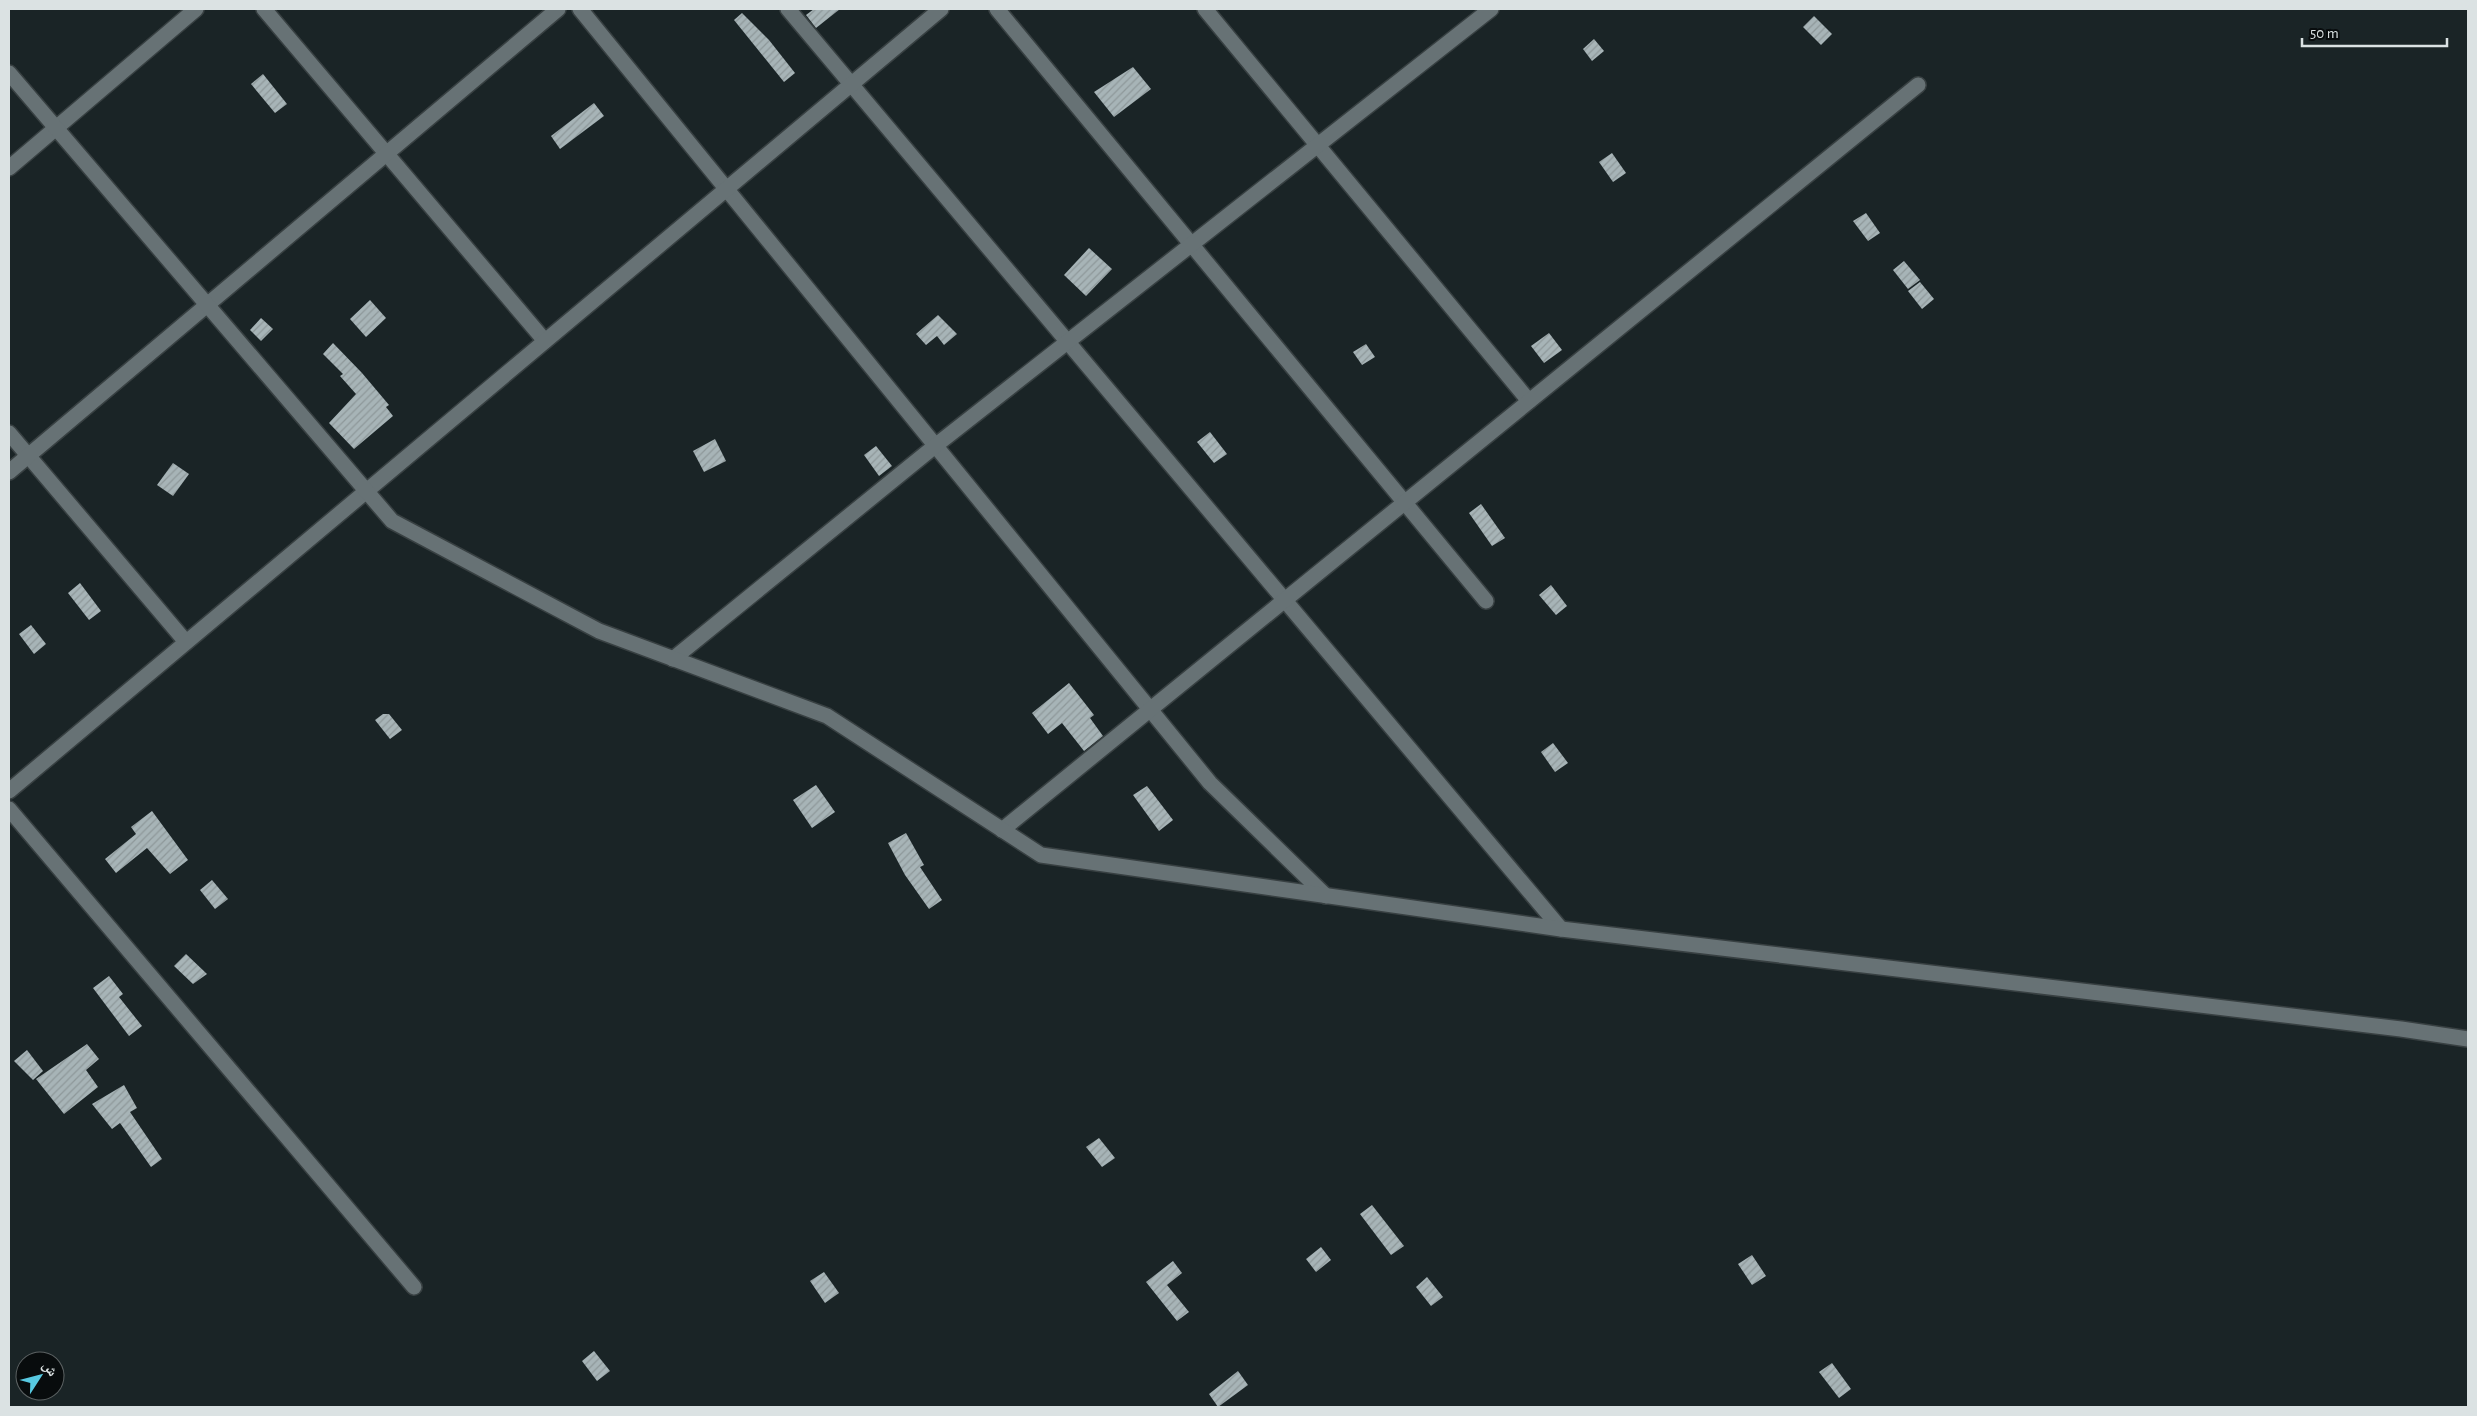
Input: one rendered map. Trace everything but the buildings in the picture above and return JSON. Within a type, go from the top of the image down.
[{"type":"street","points":[[9,168],[196,9]]},
{"type":"street","points":[[264,9],[545,341]]},
{"type":"street","points":[[9,472],[558,9]]},
{"type":"street","points":[[580,9],[1210,783],[1326,896]]},
{"type":"street","points":[[788,9],[1561,929]]},
{"type":"street","points":[[9,791],[941,9]]},
{"type":"street","points":[[997,9],[1486,601]]},
{"type":"street","points":[[1205,9],[1529,401]]},
{"type":"street","points":[[672,659],[935,446],[1490,9]]},
{"type":"street","points":[[9,73],[392,521],[599,631],[827,716],[1041,855],[1561,929],[2401,1029],[2468,1039]]},
{"type":"street","points":[[1002,830],[1918,85]]},
{"type":"street","points":[[9,433],[186,642]]},
{"type":"street","points":[[9,809],[414,1288]]}]
